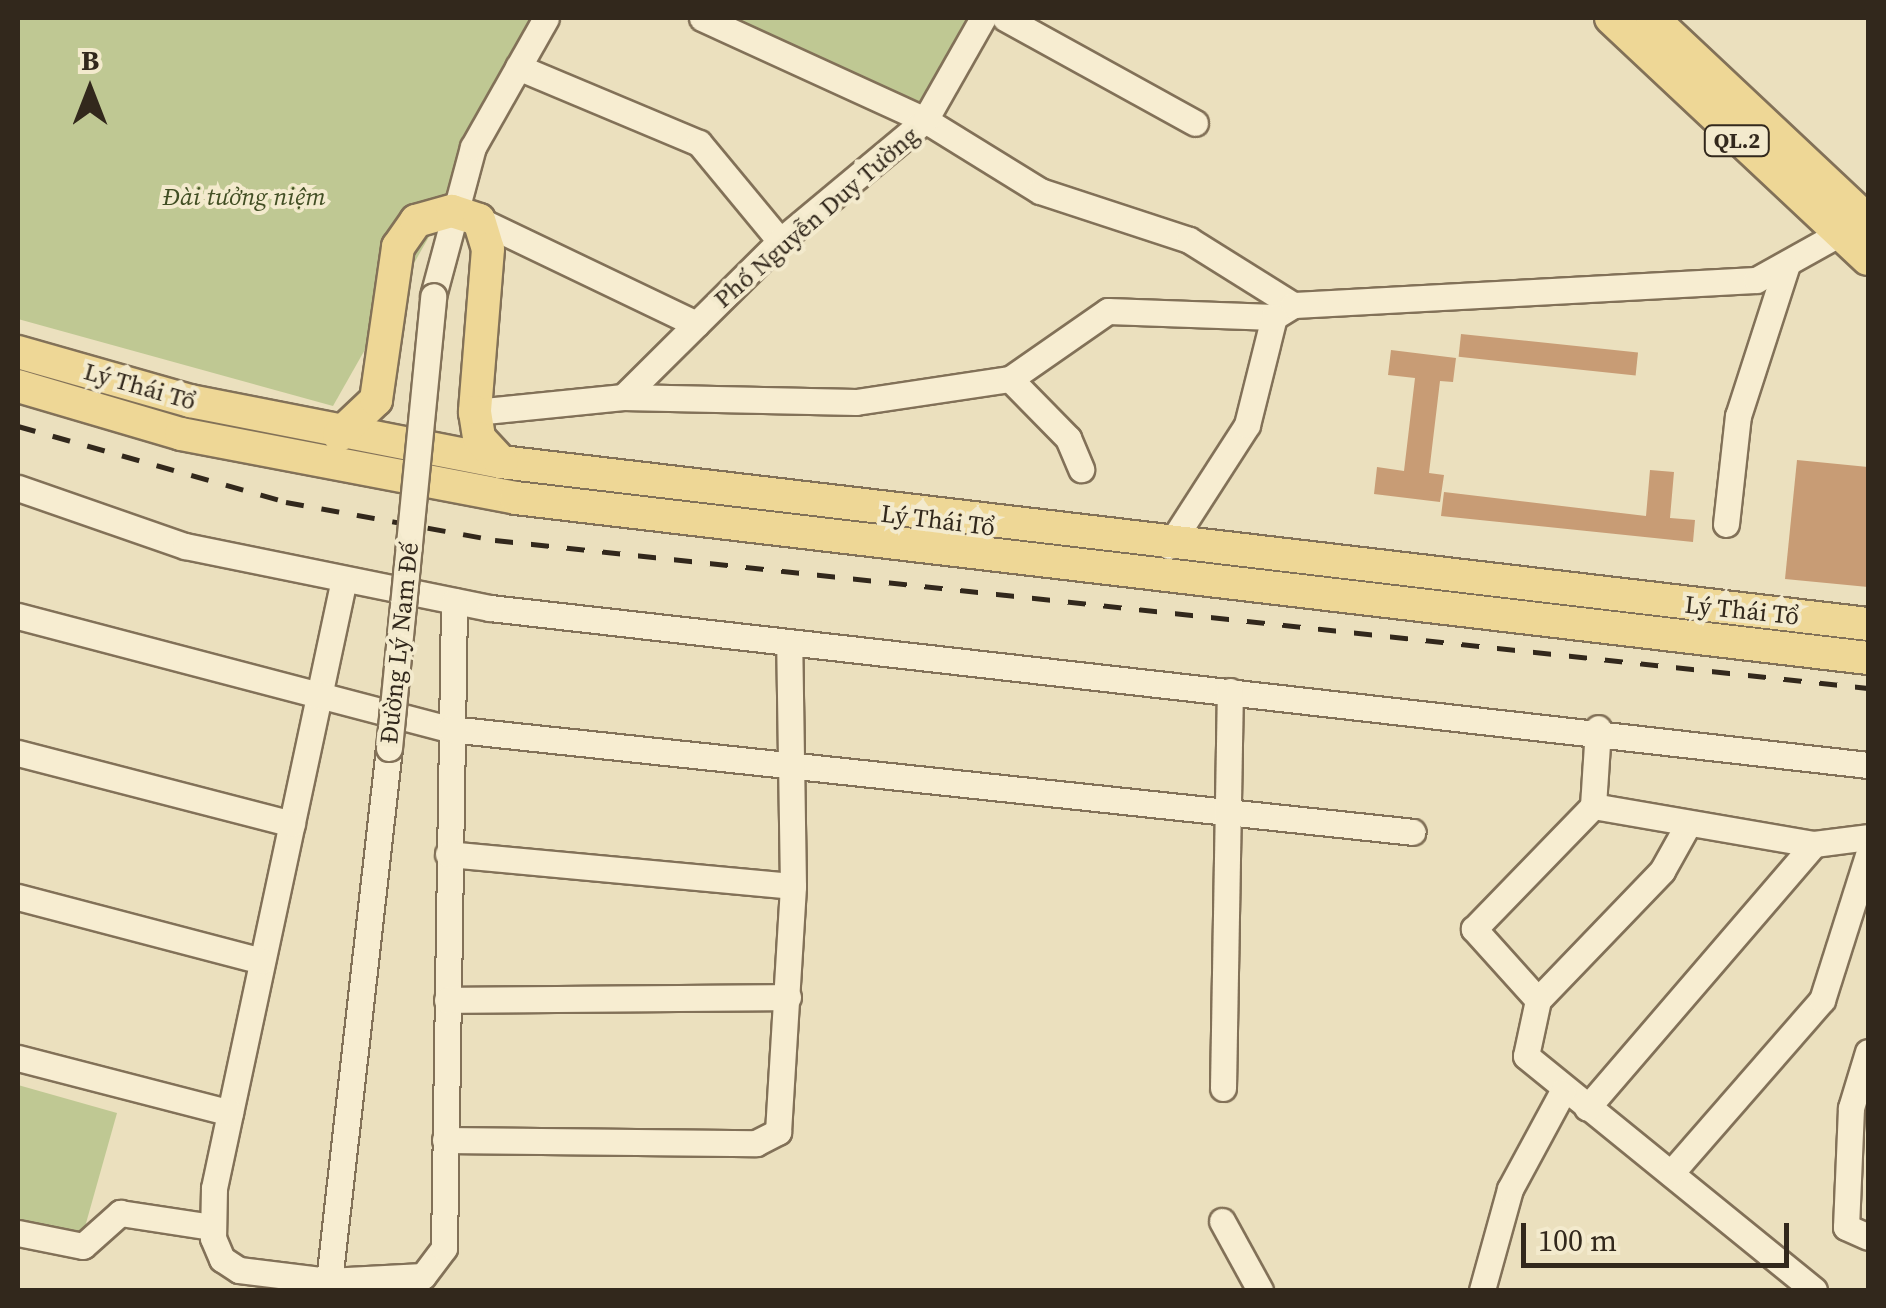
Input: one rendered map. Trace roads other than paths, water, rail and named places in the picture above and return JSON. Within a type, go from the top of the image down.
[{"type":"main road","name":"QL.2","points":[[1611,18],[1860,222]]},
{"type":"main road","name":"QL.2","points":[[1652,18],[1860,222],[1868,260]]},
{"type":"main road","points":[[339,435],[376,400],[398,247],[416,221],[465,216],[488,249],[475,412],[480,438],[501,462]]},
{"type":"main road","name":"Lý Thái Tổ","points":[[18,352],[230,410],[339,435],[501,462],[1170,546],[1868,624]]},
{"type":"main road","name":"Lý Thái Tổ","points":[[18,386],[224,443],[594,509],[1868,658]]},
{"type":"main road","points":[[224,443],[230,410]]},
{"type":"main road","points":[[594,509],[598,476]]},
{"type":"street","name":"Đường Lý Nam Đế","points":[[328,1286],[389,748],[433,296],[465,216],[473,147],[546,18]]},
{"type":"street","points":[[702,18],[926,120],[1040,191],[1189,240],[1284,311]]},
{"type":"street","name":"Phố Nguyễn Duy Tường","points":[[623,397],[780,242],[926,120],[983,18]]},
{"type":"street","points":[[1004,18],[1196,124]]},
{"type":"street","points":[[518,66],[698,142],[780,242]]},
{"type":"street","points":[[465,216],[696,324]]},
{"type":"street","points":[[475,412],[623,397],[856,402],[1010,378],[1108,311],[1284,311],[1756,280],[1786,267],[1860,222]]},
{"type":"street","points":[[1726,524],[1738,416],[1786,267]]},
{"type":"street","points":[[1170,546],[1247,426],[1284,311]]},
{"type":"street","points":[[1010,378],[1056,423],[1081,469]]},
{"type":"street","points":[[18,488],[185,546],[454,601],[789,643],[1549,722],[1868,765]]},
{"type":"street","points":[[228,1290],[229,1264],[210,1227],[230,1113],[344,579]]},
{"type":"street","points":[[229,1264],[328,1286],[423,1276],[438,1265],[445,1140],[454,601]]},
{"type":"street","points":[[18,616],[450,729],[792,761],[1413,832]]},
{"type":"street","points":[[445,1140],[756,1143],[778,1132],[793,886],[789,643]]},
{"type":"street","points":[[1223,1088],[1230,691]]},
{"type":"street","points":[[1538,1000],[1474,930],[1592,806],[1598,728]]},
{"type":"street","points":[[18,754],[292,824]]},
{"type":"street","points":[[1592,806],[1686,828],[1814,844],[1868,837]]},
{"type":"street","points":[[1686,828],[1662,871],[1538,1000],[1526,1056],[1563,1091],[1814,1290]]},
{"type":"street","points":[[1587,1108],[1814,844]]},
{"type":"street","points":[[448,854],[793,886]]},
{"type":"street","points":[[1671,1173],[1822,1000],[1868,855]]},
{"type":"street","points":[[18,897],[262,961]]},
{"type":"street","points":[[446,1000],[788,997]]},
{"type":"street","points":[[1868,1052],[1851,1108],[1846,1227],[1868,1237]]},
{"type":"street","points":[[18,1058],[230,1113]]},
{"type":"street","points":[[1482,1290],[1510,1189],[1563,1091]]},
{"type":"street","points":[[18,1234],[82,1246],[120,1213],[210,1227]]},
{"type":"street","points":[[1222,1221],[1260,1290]]},
{"type":"railway","points":[[18,426],[286,502],[495,540],[1868,688]]},
{"type":"park label","name":"Đài tưởng niệm","points":[[244,196]]}]
